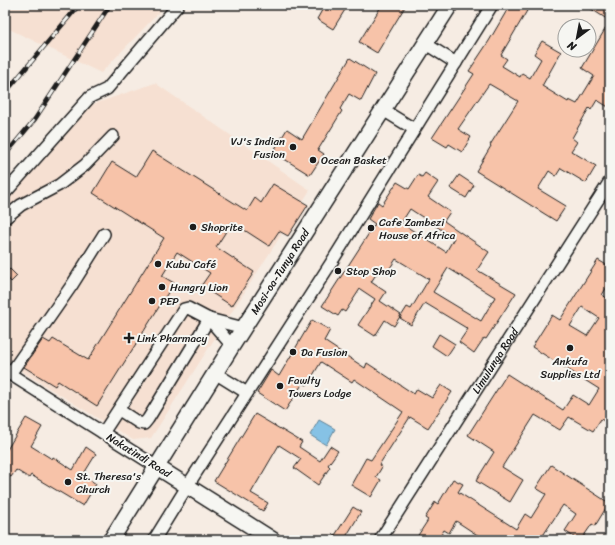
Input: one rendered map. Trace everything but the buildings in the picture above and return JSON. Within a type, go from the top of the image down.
[{"type":"highway","name":"Mosi-oa-Tunya Road","points":[[111,540],[232,346],[450,5]]},
{"type":"highway","name":"Nakatindi Road","points":[[157,467],[188,485],[273,540]]},
{"type":"street","points":[[5,193],[90,97],[107,89],[178,5]]},
{"type":"street","points":[[154,540],[331,263],[492,5]]},
{"type":"street","points":[[426,44],[456,62]]},
{"type":"street","points":[[383,110],[414,129]]},
{"type":"street","points":[[5,218],[21,205],[59,185],[75,173],[85,165],[113,136]]},
{"type":"street","name":"Limulunga Road","points":[[380,540],[610,181]]},
{"type":"street","points":[[8,372],[72,285],[104,234]]},
{"type":"street","points":[[103,433],[184,309],[188,308],[209,319],[244,328]]},
{"type":"street","points":[[209,319],[232,346]]},
{"type":"street","points":[[119,410],[144,424],[209,319]]},
{"type":"street","name":"Nakatindi Road","points":[[8,372],[157,467]]},
{"type":"street","points":[[215,373],[247,393]]},
{"type":"shaded area","points":[[5,5],[166,5],[101,73],[5,27]]},
{"type":"shaded area","points":[[155,83],[310,190],[151,438],[133,440],[5,360],[5,197],[91,105]]},
{"type":"water","points":[[319,420],[335,429],[326,445],[310,435]]},
{"type":"railway","points":[[5,93],[79,5]]},
{"type":"railway","points":[[5,155],[35,119],[110,5]]},
{"type":"place","name":"VJ's Indian Fusion","points":[[293,147]]},
{"type":"place","name":"Ocean Basket","points":[[313,160]]},
{"type":"place","name":"Shoprite","points":[[193,227]]},
{"type":"place","name":"Cafe Zambezi House of Africa","points":[[371,228]]},
{"type":"place","name":"Kubu Café","points":[[158,264]]},
{"type":"place","name":"Stop Shop","points":[[338,271]]},
{"type":"place","name":"Hungry Lion","points":[[162,287]]},
{"type":"place","name":"PEP","points":[[152,301]]},
{"type":"place","name":"Link Pharmacy","points":[[129,338]]},
{"type":"place","name":"Ankufa Supplies Ltd","points":[[570,348]]},
{"type":"place","name":"Da Fusion","points":[[293,352]]},
{"type":"place","name":"Fawlty Towers Lodge","points":[[280,386]]},
{"type":"place","name":"St. Theresa's Church","points":[[68,482]]}]
